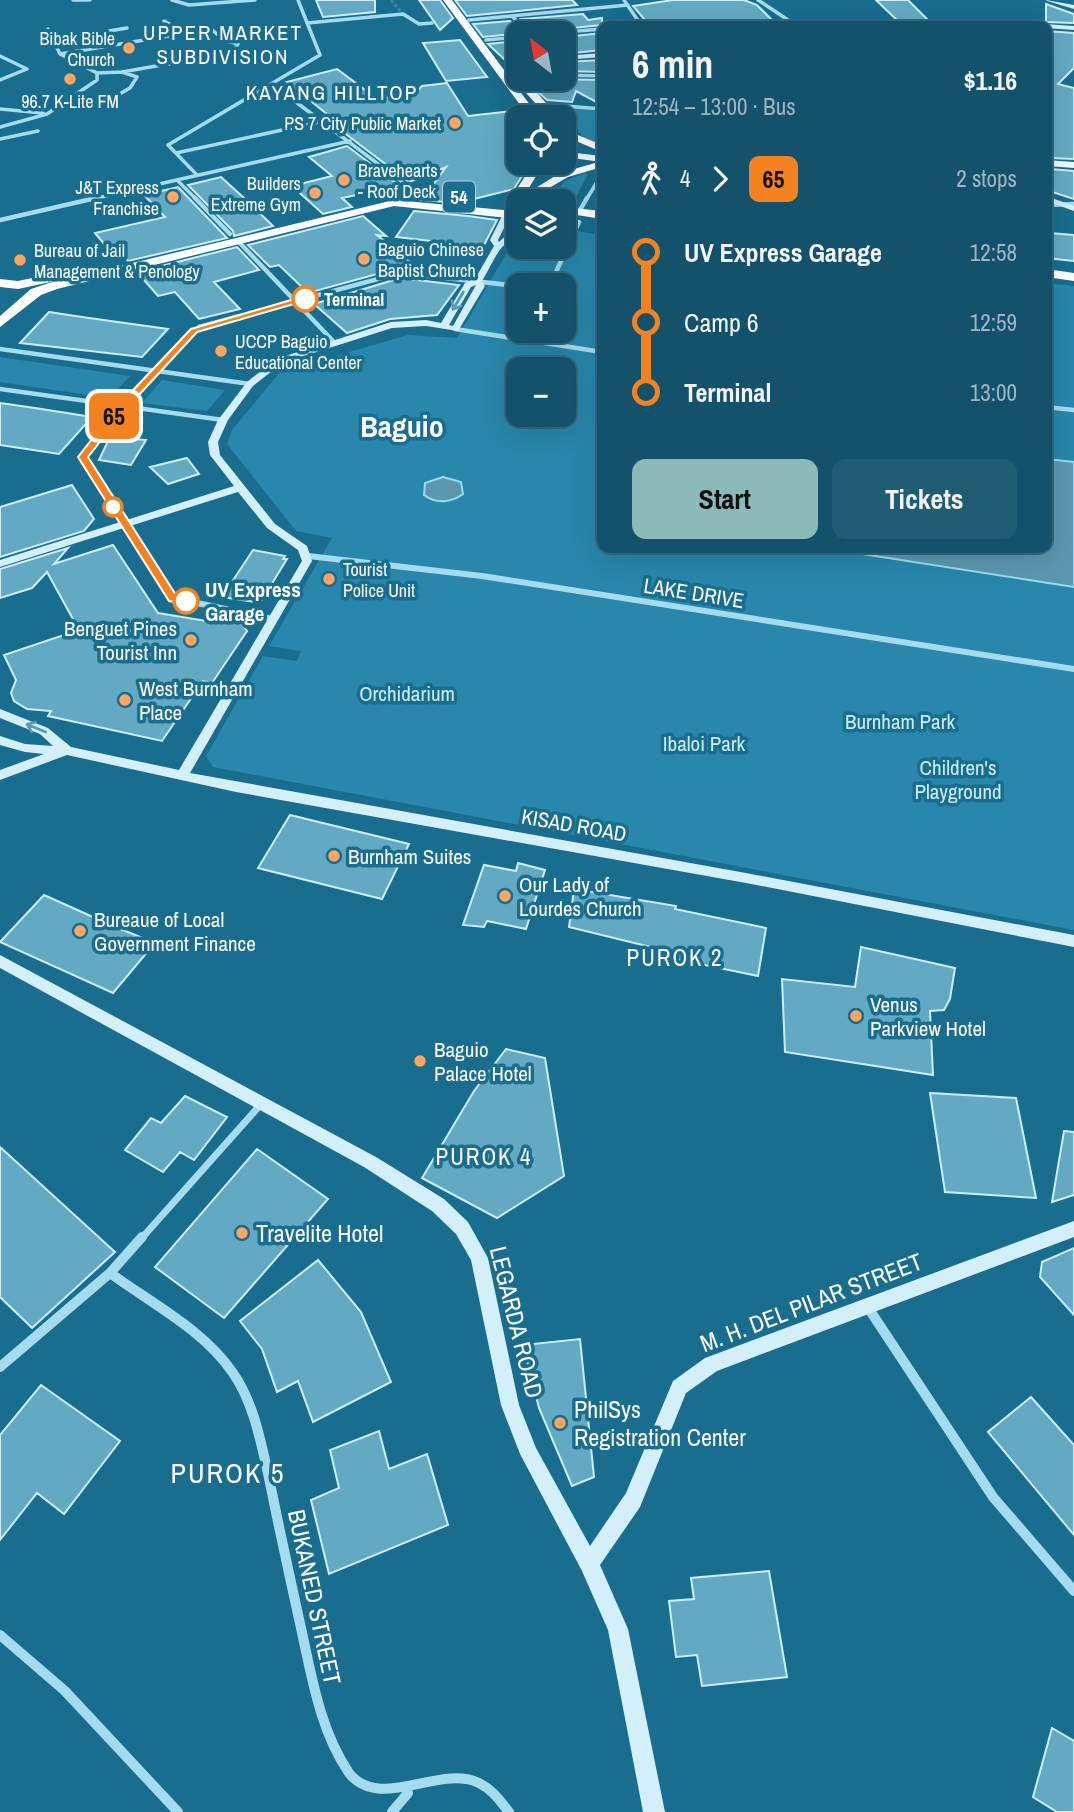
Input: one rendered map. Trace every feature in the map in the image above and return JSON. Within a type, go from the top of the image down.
[{"type":"highway","points":[[447,0],[525,105]]},
{"type":"highway","points":[[456,0],[486,40],[506,57]]},
{"type":"highway","points":[[530,91],[541,104]]},
{"type":"highway","points":[[576,137],[597,148]]},
{"type":"highway","points":[[540,189],[565,175],[597,164]]},
{"type":"highway","points":[[540,189],[550,175]]},
{"type":"highway","name":"54","points":[[0,283],[18,285],[136,261],[405,192],[420,191]]},
{"type":"highway","name":"54","points":[[433,193],[506,207]]},
{"type":"highway","name":"54","points":[[234,237],[394,202],[506,209]]},
{"type":"highway","points":[[576,218],[597,215]]},
{"type":"highway","points":[[576,216],[597,223]]},
{"type":"highway","name":"54","points":[[20,306],[36,292],[136,261]]},
{"type":"highway","points":[[1052,263],[1074,265]]},
{"type":"highway","points":[[1052,275],[1074,277]]},
{"type":"highway","points":[[0,323],[20,306],[23,293],[18,285]]},
{"type":"main road","points":[[576,155],[597,152]]},
{"type":"main road","points":[[576,159],[597,161]]},
{"type":"main road","points":[[1052,160],[1074,162]]},
{"type":"street","points":[[73,0],[90,0]]},
{"type":"street","points":[[172,0],[189,5],[255,0]]},
{"type":"street","points":[[197,175],[168,145],[320,55],[298,0]]},
{"type":"street","points":[[624,0],[638,21]]},
{"type":"street","points":[[758,0],[790,21]]},
{"type":"street","points":[[1049,0],[1074,8]]},
{"type":"street","points":[[469,20],[628,5]]},
{"type":"street","points":[[307,23],[403,15],[419,24],[432,23]]},
{"type":"street","points":[[512,16],[517,21]]},
{"type":"street","points":[[164,21],[184,32]]},
{"type":"street","points":[[53,40],[127,27]]},
{"type":"street","points":[[1052,27],[1074,28]]},
{"type":"street","points":[[48,29],[60,54],[97,73],[122,72],[206,55],[219,55]]},
{"type":"street","points":[[60,54],[214,29],[224,40],[238,44],[231,53],[245,60]]},
{"type":"street","points":[[576,31],[597,29]]},
{"type":"street","points":[[486,40],[506,38]]},
{"type":"street","points":[[576,57],[597,55]]},
{"type":"street","points":[[0,56],[27,69],[0,80]]},
{"type":"street","points":[[110,100],[130,88],[136,80],[135,75],[122,72]]},
{"type":"street","points":[[0,127],[47,114],[91,86],[97,80],[97,73]]},
{"type":"street","points":[[576,75],[597,76]]},
{"type":"street","points":[[272,84],[406,186],[405,192]]},
{"type":"street","points":[[541,104],[597,109]]},
{"type":"street","points":[[0,109],[47,114]]},
{"type":"street","points":[[176,153],[324,121]]},
{"type":"street","points":[[0,139],[38,131]]},
{"type":"street","points":[[0,220],[350,141]]},
{"type":"street","points":[[177,180],[334,341]]},
{"type":"street","points":[[555,273],[579,217],[597,188]]},
{"type":"street","points":[[1052,200],[1074,206]]},
{"type":"street","points":[[1052,204],[1059,203]]},
{"type":"street","points":[[498,246],[494,240],[506,221]]},
{"type":"street","points":[[443,327],[468,285],[478,281],[498,246],[506,238]]},
{"type":"street","points":[[273,619],[173,598],[83,457],[154,371],[199,327],[400,273],[506,284]]},
{"type":"street","points":[[455,329],[481,286],[478,281]]},
{"type":"street","points":[[182,776],[307,556],[303,548],[271,526],[239,488],[212,448],[223,420],[250,384],[279,361],[334,341],[405,322],[506,338]]},
{"type":"street","points":[[535,343],[597,351]]},
{"type":"street","points":[[0,349],[250,384]]},
{"type":"street","points":[[0,389],[121,408],[223,420]]},
{"type":"street","points":[[1052,408],[1074,410]]},
{"type":"street","points":[[0,564],[239,488]]},
{"type":"street","name":"LAKE DRIVE","points":[[307,556],[482,576],[1074,670]]},
{"type":"street","points":[[0,713],[44,731],[67,751],[0,775]]},
{"type":"street","name":"KISAD ROAD","points":[[0,740],[25,748],[67,751],[182,776],[773,883],[1074,941]]},
{"type":"street","name":"LEGARDA ROAD","points":[[0,961],[264,1101],[438,1205],[462,1227],[479,1258],[510,1405],[529,1454],[589,1564],[618,1629],[653,1812]]},
{"type":"street","points":[[0,1367],[110,1273],[264,1101]]},
{"type":"street","name":"M. H. DEL PILAR STREET","points":[[589,1564],[634,1500],[679,1387],[711,1364],[1074,1229]]},
{"type":"street","name":"BUKANED STREET","points":[[110,1273],[205,1344],[232,1371],[247,1399],[260,1438],[318,1706],[333,1744],[357,1782],[380,1792],[408,1793]]},
{"type":"street","points":[[866,1305],[993,1497],[1074,1591]]},
{"type":"street","points":[[0,1635],[65,1691],[178,1812]]},
{"type":"street","points":[[392,1812],[408,1793],[444,1780],[472,1781],[491,1789],[509,1812]]},
{"type":"green space","points":[[576,107],[597,109],[597,144],[584,138],[576,129]]},
{"type":"green space","points":[[584,173],[588,174],[576,197],[576,189],[559,189],[565,181]]},
{"type":"green space","name":"Burnham Park","points":[[576,231],[597,234],[597,553],[1052,553],[1052,284],[1074,286],[1074,930],[213,767],[206,756],[263,656],[297,661],[301,651],[269,646],[332,538],[296,531],[227,444],[232,430],[280,372],[408,335],[457,338],[506,254],[506,259],[576,259]]},
{"type":"green space","points":[[0,357],[130,376],[109,398],[0,382]]},
{"type":"green space","points":[[162,380],[225,390],[207,411],[142,403]]},
{"type":"shaded area","points":[[1052,460],[1074,462],[1074,587],[856,553],[1052,553]]},
{"type":"shaded area","points":[[443,477],[461,482],[463,494],[444,501],[433,500],[424,495],[425,483]]},
{"type":"building","points":[[316,0],[375,0],[375,12],[323,17]]},
{"type":"building","points":[[419,0],[440,0],[453,18],[440,30]]},
{"type":"building","points":[[455,0],[572,0],[577,5],[467,16]]},
{"type":"building","points":[[673,0],[744,0],[757,5],[773,21],[646,21],[633,6]]},
{"type":"building","points":[[876,0],[908,0],[929,21],[898,21]]},
{"type":"building","points":[[1046,4],[1074,14],[1074,23],[1046,21]]},
{"type":"building","points":[[583,14],[588,20],[602,18],[602,21],[597,21],[597,26],[576,28],[576,21],[521,19]]},
{"type":"building","points":[[506,21],[506,35],[483,37],[473,24]]},
{"type":"building","points":[[1052,31],[1074,33],[1074,68],[1058,84],[1074,88],[1074,159],[1052,158]]},
{"type":"building","points":[[597,34],[597,51],[576,53],[576,36]]},
{"type":"building","points":[[460,40],[487,77],[446,81],[423,43]]},
{"type":"building","points":[[506,42],[506,60],[505,60],[488,44]]},
{"type":"building","points":[[597,60],[597,72],[576,71],[576,61]]},
{"type":"building","points":[[337,69],[376,98],[413,96],[422,86],[447,83],[468,116],[506,112],[506,175],[523,175],[514,189],[458,203],[422,200],[446,167],[409,182],[338,128],[343,127],[287,82]]},
{"type":"building","points":[[576,79],[597,80],[597,102],[576,91]]},
{"type":"building","points":[[537,91],[576,91],[572,102],[547,100]]},
{"type":"building","points":[[347,146],[400,186],[342,198],[352,207],[323,214],[292,186],[332,176],[309,157]]},
{"type":"building","points":[[1052,169],[1074,171],[1074,199],[1052,192]]},
{"type":"building","points":[[221,177],[273,226],[234,236],[233,231],[188,185]]},
{"type":"building","points":[[178,187],[227,238],[128,261],[122,254],[114,256],[95,233],[165,217],[144,195]]},
{"type":"building","points":[[414,211],[497,220],[483,247],[396,237]]},
{"type":"building","points":[[363,216],[386,236],[377,235],[420,270],[399,268],[308,293],[279,265],[270,267],[248,245]]},
{"type":"building","points":[[1052,233],[1074,235],[1074,261],[1052,259]]},
{"type":"building","points":[[237,247],[259,270],[214,282],[240,309],[199,319],[175,292],[158,296],[137,272]]},
{"type":"building","points":[[400,278],[459,285],[437,315],[390,319],[347,333],[314,304]]},
{"type":"building","points":[[49,312],[168,329],[142,357],[20,343]]},
{"type":"building","points":[[0,403],[92,417],[59,454],[0,445]]},
{"type":"building","points":[[110,437],[146,440],[131,465],[99,460]]},
{"type":"building","points":[[187,458],[199,474],[168,484],[150,467]]},
{"type":"building","points":[[72,485],[94,519],[84,531],[0,557],[0,507]]},
{"type":"building","points":[[113,545],[158,613],[206,621],[212,612],[236,617],[247,631],[212,683],[203,681],[162,741],[48,716],[51,711],[27,709],[14,701],[11,693],[16,680],[4,655],[79,630],[47,572],[32,588],[0,598],[0,569],[68,548],[54,564]]},
{"type":"building","points":[[253,550],[285,556],[283,559],[287,559],[262,600],[255,602],[222,597]]},
{"type":"building","name":"Burnham Suites","points":[[290,815],[409,844],[382,899],[258,868]]},
{"type":"building","name":"Our Lady of Lourdes Church","points":[[518,863],[545,870],[526,929],[487,921],[484,927],[463,925],[484,865],[516,871]]},
{"type":"building","points":[[574,889],[676,906],[675,909],[766,928],[758,976],[666,957],[667,951],[569,927]]},
{"type":"building","points":[[44,895],[155,943],[113,993],[0,942]]},
{"type":"building","name":"Venus Parkview Hotel","points":[[861,947],[955,968],[950,999],[944,1010],[930,1011],[933,1075],[785,1052],[782,979],[855,987]]},
{"type":"building","points":[[506,1049],[545,1058],[564,1176],[497,1218],[422,1178],[474,1091]]},
{"type":"building","points":[[930,1093],[1016,1098],[1036,1198],[945,1192]]},
{"type":"building","points":[[185,1096],[227,1117],[194,1160],[180,1152],[163,1172],[125,1150],[151,1118],[161,1123]]},
{"type":"building","points":[[1064,1131],[1074,1132],[1074,1195],[1052,1202]]},
{"type":"building","points":[[0,1147],[115,1252],[32,1328],[0,1297]]},
{"type":"building","name":"Travelite Hotel","points":[[257,1149],[328,1199],[224,1318],[155,1267]]},
{"type":"building","points":[[1074,1248],[1074,1315],[1040,1277],[1042,1262]]},
{"type":"building","points":[[318,1260],[361,1312],[391,1382],[313,1422],[298,1381],[277,1392],[262,1349],[240,1321]]},
{"type":"building","points":[[580,1339],[594,1477],[572,1486],[539,1408],[523,1345]]},
{"type":"building","points":[[41,1385],[120,1441],[64,1514],[37,1493],[0,1540],[0,1435]]},
{"type":"building","points":[[1031,1397],[1074,1445],[1074,1535],[988,1432]]},
{"type":"building","points":[[379,1431],[389,1469],[427,1454],[448,1525],[329,1574],[311,1500],[339,1488],[330,1450]]},
{"type":"building","points":[[769,1571],[787,1677],[702,1686],[697,1655],[676,1657],[669,1601],[694,1599],[691,1578]]},
{"type":"building","points":[[1052,1728],[1074,1741],[1074,1812],[1057,1812],[1033,1797]]},
{"type":"tunnel","points":[[391,0],[403,14]]},
{"type":"bus line","name":"65","points":[[186,601],[173,598],[83,461],[83,457],[121,408],[194,330],[305,299]]},
{"type":"place","name":"Bibak Bible Church","points":[[129,48]]},
{"type":"place","name":"96.7 K-Lite FM","points":[[70,79]]},
{"type":"place","name":"PS 7 City Public Market","points":[[455,123]]},
{"type":"place","name":"Bravehearts - Roof Deck","points":[[344,180]]},
{"type":"place","name":"Builders Extreme Gym","points":[[315,193]]},
{"type":"place","name":"J&T Express Franchise","points":[[173,197]]},
{"type":"place","name":"Baguio Chinese Baptist Church","points":[[364,259]]},
{"type":"place","name":"Bureau of Jail Management & Penology","points":[[20,260]]},
{"type":"place","name":"Terminal","points":[[305,299]]},
{"type":"place","name":"UCCP Baguio Educational Center","points":[[221,351]]},
{"type":"place","name":"Tourist Police Unit","points":[[329,579]]},
{"type":"place","name":"UV Express Garage","points":[[186,601]]},
{"type":"place","name":"Benguet Pines Tourist Inn","points":[[191,640]]},
{"type":"place","name":"West Burnham Place","points":[[125,700]]},
{"type":"place","name":"Burnham Suites","points":[[334,856]]},
{"type":"place","name":"Our Lady of Lourdes Church","points":[[505,896]]},
{"type":"place","name":"Bureaue of Local Government Finance","points":[[80,931]]},
{"type":"place","name":"Venus Parkview Hotel","points":[[856,1016]]},
{"type":"place","name":"Baguio Palace Hotel","points":[[420,1061]]},
{"type":"place","name":"Travelite Hotel","points":[[242,1233]]},
{"type":"place","name":"PhilSys Registration Center","points":[[560,1423]]},
{"type":"district","name":"UPPER MARKET SUBDIVISION","points":[[223,44]]},
{"type":"district","name":"KAYANG HILLTOP","points":[[332,92]]},
{"type":"district","name":"Baguio","points":[[402,426]]},
{"type":"district","name":"PUROK 2","points":[[675,957]]},
{"type":"district","name":"PUROK 4","points":[[484,1156]]},
{"type":"district","name":"PUROK 5","points":[[228,1473]]},
{"type":"park label","name":"Orchidarium","points":[[407,693]]},
{"type":"park label","name":"Ibaloi Park","points":[[704,743]]},
{"type":"park label","name":"Children's Playground","points":[[958,779]]}]
